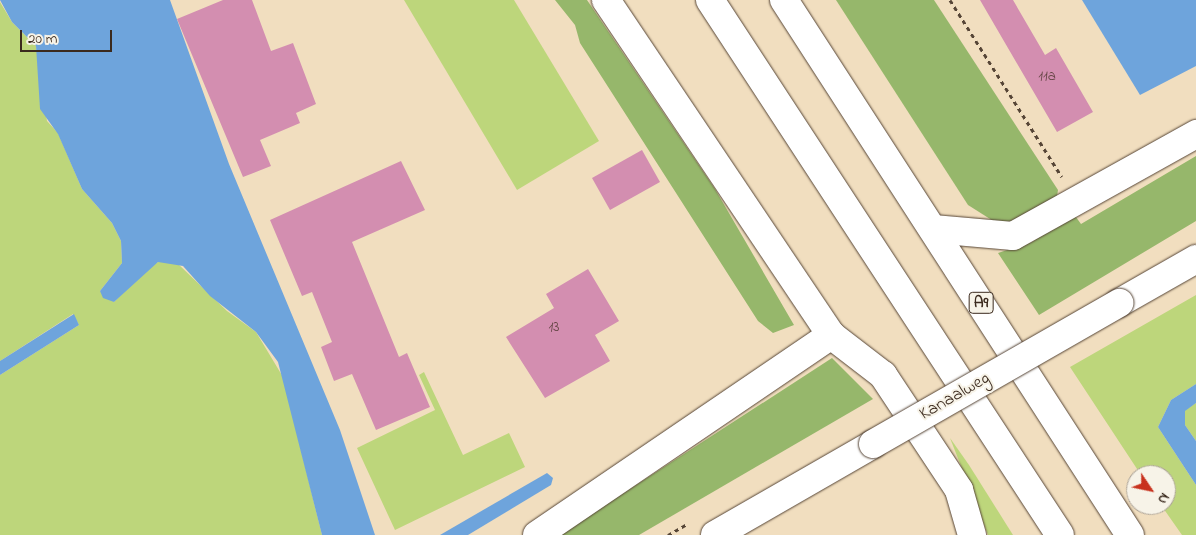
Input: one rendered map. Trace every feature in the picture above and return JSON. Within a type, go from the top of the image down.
[{"type":"main road","points":[[606,0],[831,335],[883,375],[959,490],[972,535]]},
{"type":"main road","points":[[710,0],[1060,535]]},
{"type":"main road","name":"A9","points":[[784,0],[1130,535]]},
{"type":"main road","points":[[933,229],[1013,236],[1196,134]]},
{"type":"main road","name":"Kanaalweg","points":[[715,535],[1196,260]]},
{"type":"main road","points":[[537,535],[831,335]]},
{"type":"path","points":[[950,0],[1076,200]]},
{"type":"green space","points":[[404,0],[514,0],[599,141],[517,190]]},
{"type":"green space","points":[[555,0],[587,0],[715,189],[794,325],[773,333],[758,321],[580,43],[575,25]]},
{"type":"green space","points":[[836,0],[934,0],[1058,190],[1056,202],[1019,223],[998,224],[968,205]]},
{"type":"green space","points":[[0,2],[12,22],[36,46],[47,121],[58,133],[82,189],[112,223],[121,241],[122,263],[100,291],[114,302],[147,269],[158,262],[176,262],[227,311],[256,332],[283,377],[322,535],[0,535],[0,375],[79,325],[73,314],[0,361]]},
{"type":"green space","points":[[1196,156],[1196,221],[1039,315],[998,253],[1032,242],[1073,213],[1081,224]]},
{"type":"green space","points":[[1196,295],[1196,384],[1171,400],[1158,427],[1196,485],[1196,535],[1182,535],[1168,515],[1176,515],[1176,465],[1134,465],[1070,367]]},
{"type":"green space","points":[[832,358],[873,399],[639,535],[559,535]]},
{"type":"green space","points":[[424,372],[463,455],[509,433],[525,467],[395,530],[357,448],[435,410],[419,375]]},
{"type":"green space","points":[[1196,403],[1196,441],[1185,425],[1185,410]]},
{"type":"green space","points":[[950,438],[969,465],[1013,535],[988,535]]},
{"type":"water","points":[[0,0],[170,0],[229,164],[340,430],[375,535],[322,535],[278,362],[256,332],[210,296],[183,266],[158,262],[114,302],[103,298],[100,291],[122,263],[121,241],[112,223],[82,189],[58,134],[40,109],[36,46],[12,22]]},
{"type":"water","points":[[1082,0],[1196,0],[1196,66],[1140,95]]},
{"type":"water","points":[[74,314],[79,325],[0,375],[0,361]]},
{"type":"water","points":[[1196,384],[1196,403],[1185,411],[1185,425],[1196,441],[1196,485],[1158,427],[1171,400]]},
{"type":"water","points":[[547,473],[553,478],[551,485],[468,535],[440,535]]},
{"type":"building","points":[[223,0],[252,0],[271,51],[293,43],[316,104],[296,113],[300,123],[260,140],[271,166],[243,177],[177,19]]},
{"type":"building","points":[[980,0],[1013,0],[1045,55],[1056,48],[1093,112],[1057,132]]},
{"type":"building","points":[[642,150],[660,182],[610,210],[592,178]]},
{"type":"building","points":[[401,161],[425,210],[352,242],[399,357],[407,353],[430,407],[376,430],[352,374],[334,381],[321,347],[332,342],[312,292],[302,296],[270,220]]},
{"type":"building","points":[[588,269],[619,321],[595,335],[610,361],[545,398],[506,337],[554,308],[546,294]]}]
